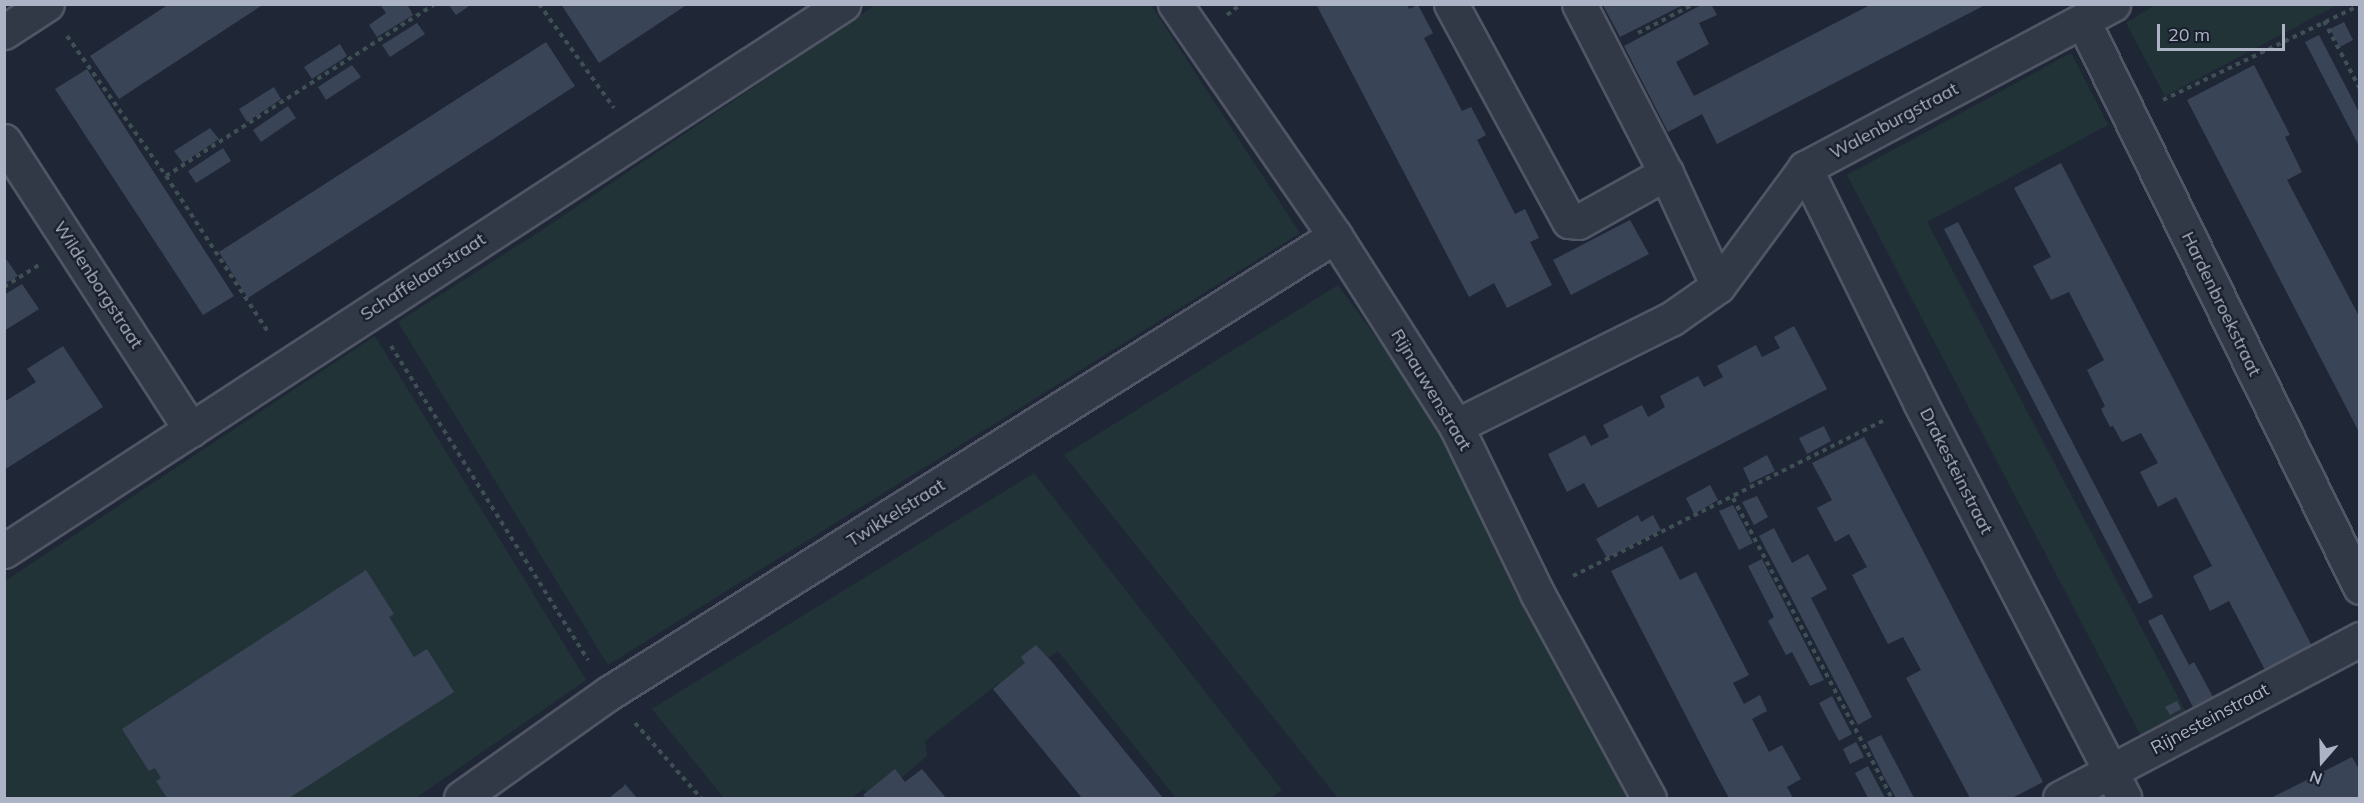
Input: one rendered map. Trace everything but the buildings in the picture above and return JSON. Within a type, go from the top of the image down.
[{"type":"street","name":"Schaffelaarstraat","points":[[4,551],[843,4]]},
{"type":"street","name":"Rijnauwenstraat","points":[[1175,4],[1335,236],[1456,426],[1537,593],[1649,798]]},
{"type":"street","points":[[1451,4],[1569,221],[1578,222],[1666,173]]},
{"type":"street","points":[[1579,4],[1666,173],[1718,286]]},
{"type":"street","name":"Walenburgstraat","points":[[1456,426],[1671,319],[1718,286],[1805,168],[2114,4]]},
{"type":"street","points":[[4,32],[46,5]]},
{"type":"street","name":"Hardenbroekstraat","points":[[2083,21],[2360,587]]},
{"type":"street","name":"Wildenborgstraat","points":[[4,141],[191,430]]},
{"type":"street","name":"Drakesteinstraat","points":[[1805,168],[1920,402],[2117,785]]},
{"type":"street","name":"Twikkelstraat","points":[[461,798],[609,693],[1335,236]]},
{"type":"street","name":"Rijnesteinstraat","points":[[2060,798],[2117,785],[2360,639]]},
{"type":"path","points":[[166,176],[435,4]]},
{"type":"path","points":[[538,4],[635,138]]},
{"type":"path","points":[[1605,51],[1694,4]]},
{"type":"path","points":[[46,5],[166,176],[289,366]]},
{"type":"path","points":[[2130,117],[2360,5]]},
{"type":"path","points":[[2324,21],[2360,89]]},
{"type":"path","points":[[370,312],[609,693],[701,798]]},
{"type":"path","points":[[1537,593],[1733,498],[1920,402]]},
{"type":"path","points":[[1733,498],[1892,798]]},
{"type":"shaded area","points":[[877,4],[1151,5],[1300,233],[608,665],[398,322],[542,230]]},
{"type":"shaded area","points":[[2155,5],[2337,5],[2165,96],[2126,23]]},
{"type":"shaded area","points":[[2071,53],[2108,125],[1927,222],[2187,714],[2142,738],[1847,175]]},
{"type":"shaded area","points":[[1338,285],[1403,374],[1442,437],[1631,798],[1338,798],[1064,455]]},
{"type":"shaded area","points":[[375,336],[586,680],[416,798],[5,798],[5,581]]},
{"type":"shaded area","points":[[1034,473],[1282,790],[1271,798],[1176,798],[1058,651],[1006,688],[999,683],[925,741],[927,756],[878,798],[872,798],[864,789],[851,798],[724,798],[652,709]]}]
